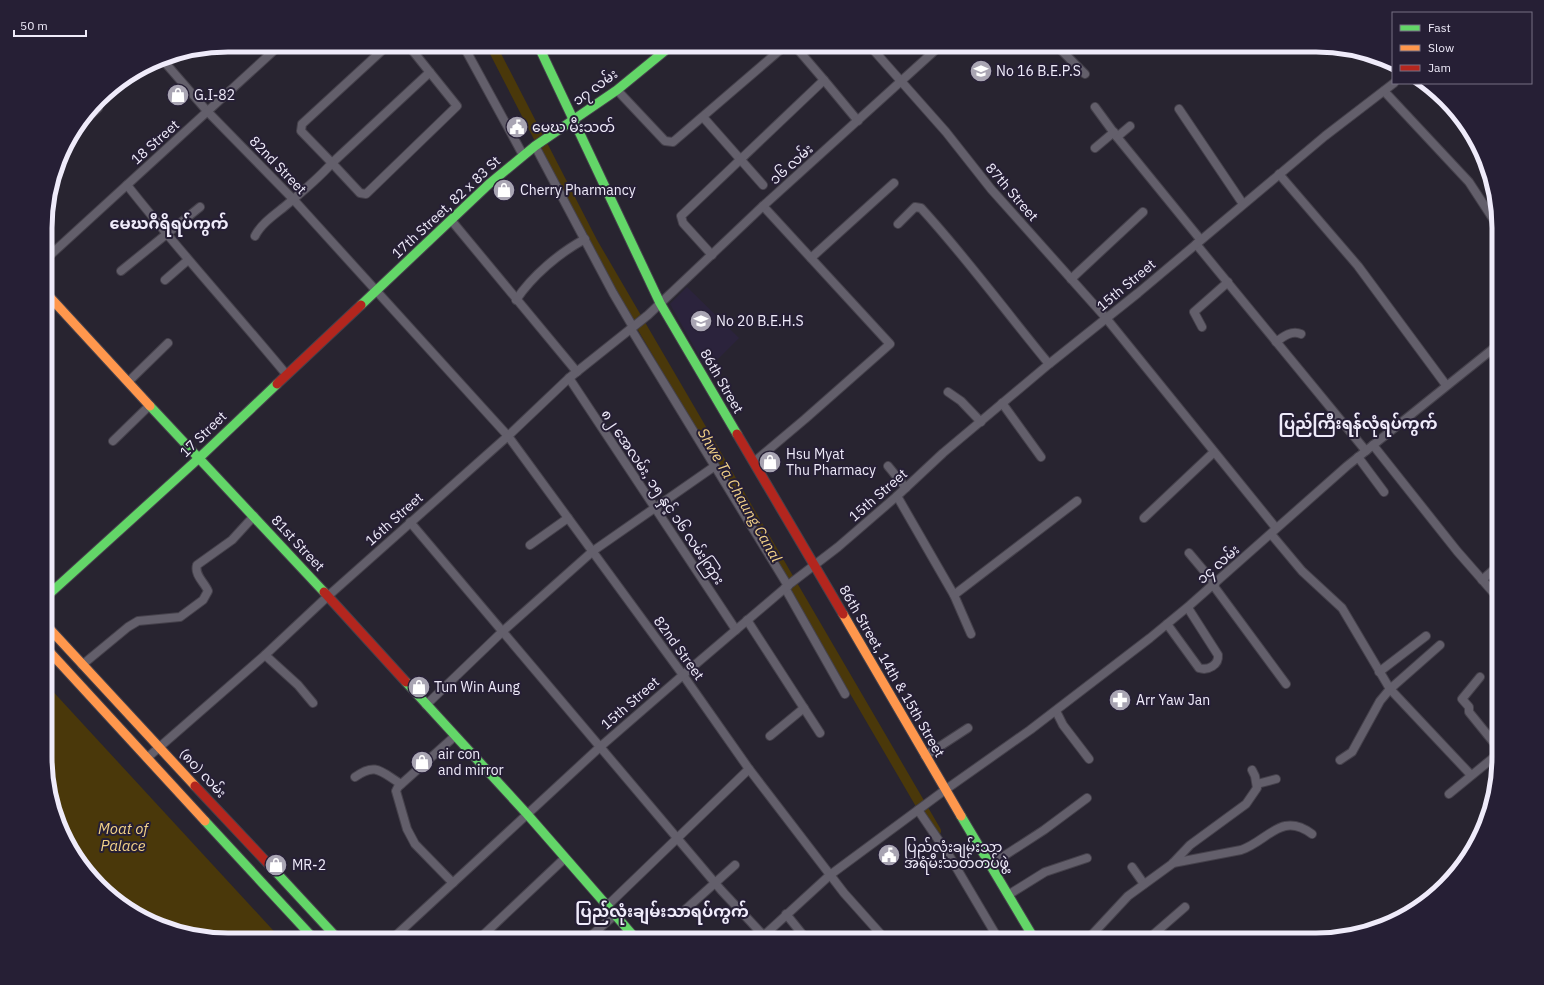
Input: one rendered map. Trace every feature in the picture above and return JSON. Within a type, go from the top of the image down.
[{"type":"street","name":"18 Street","points":[[52,253],[272,52]]},
{"type":"street","points":[[380,52],[302,124],[301,131],[360,193],[366,194],[457,106],[414,52]]},
{"type":"street","points":[[467,52],[523,155]]},
{"type":"street","name":"86th Street","points":[[541,52],[660,302],[815,565]]},
{"type":"street","name":"၁၇ လမ်း","points":[[558,130],[617,90],[660,52]]},
{"type":"street","points":[[617,90],[664,141],[668,143],[673,142],[778,52]]},
{"type":"street","points":[[800,52],[858,121]]},
{"type":"street","name":"87th Street","points":[[875,52],[946,132],[991,190],[1106,318],[1214,452],[1302,571],[1342,608],[1390,689],[1471,775]]},
{"type":"street","name":"၁၆ လမ်း","points":[[660,302],[763,206],[933,52]]},
{"type":"street","points":[[1063,52],[1086,74]]},
{"type":"street","name":"82nd Street","points":[[166,63],[207,112],[294,199],[508,436],[683,675],[749,769],[830,875],[880,933]]},
{"type":"street","points":[[255,236],[258,230],[294,199],[430,72]]},
{"type":"street","points":[[712,255],[683,223],[680,216],[824,80]]},
{"type":"street","name":"15th Street","points":[[399,933],[600,747],[747,620],[897,496],[943,453],[1002,403],[1325,136],[1393,84]]},
{"type":"street","points":[[1384,91],[1469,182],[1492,217]]},
{"type":"street","points":[[1095,107],[1228,282],[1366,451]]},
{"type":"street","points":[[1179,109],[1243,204]]},
{"type":"street","points":[[703,117],[763,185]]},
{"type":"street","points":[[1095,148],[1115,134],[1130,126]]},
{"type":"street","name":"17th Street, 82 x 83 St","points":[[377,290],[523,155],[558,130]]},
{"type":"street","points":[[535,146],[616,299],[788,586],[845,694]]},
{"type":"street","points":[[1279,174],[1358,266],[1446,385]]},
{"type":"street","points":[[811,258],[894,183]]},
{"type":"street","points":[[127,184],[167,235],[286,374]]},
{"type":"street","points":[[754,462],[890,344],[763,206]]},
{"type":"street","points":[[121,271],[200,207]]},
{"type":"street","points":[[898,224],[915,207],[921,208],[975,271],[1049,364]]},
{"type":"street","points":[[1071,280],[1143,212]]},
{"type":"street","points":[[451,220],[577,372]]},
{"type":"street","points":[[516,300],[525,286],[548,266],[585,239]]},
{"type":"street","points":[[165,280],[188,260]]},
{"type":"street","points":[[1202,327],[1194,312],[1228,282]]},
{"type":"street","name":"17 Street","points":[[52,591],[198,459],[286,374],[377,290]]},
{"type":"street","name":"81st Street","points":[[52,300],[198,459],[254,516],[328,596],[454,736],[527,814],[631,933]]},
{"type":"street","name":"16th Street","points":[[147,758],[265,655],[410,522],[508,436],[569,378],[634,327],[660,302]]},
{"type":"street","points":[[1276,342],[1290,333],[1297,332],[1301,334]]},
{"type":"street","points":[[128,382],[168,343]]},
{"type":"street","name":"၁၄ လမ်း","points":[[766,933],[830,875],[944,790],[1056,711],[1188,608],[1273,531],[1373,444],[1492,349]]},
{"type":"street","name":"၈၂ အေလမ်း, ၁၅ နှင့် ၁၆ လမ်းကြား","points":[[569,378],[736,630]]},
{"type":"street","points":[[948,392],[961,401],[981,422]]},
{"type":"street","points":[[1002,403],[1041,457]]},
{"type":"street","points":[[113,441],[149,406]]},
{"type":"street","points":[[1373,444],[1492,591]]},
{"type":"street","points":[[1144,518],[1214,452]]},
{"type":"street","points":[[1358,457],[1384,492]]},
{"type":"street","points":[[426,705],[503,631],[593,551],[716,466]]},
{"type":"street","points":[[888,466],[906,488]]},
{"type":"street","points":[[897,496],[954,595],[971,634]]},
{"type":"street","points":[[954,595],[1077,501]]},
{"type":"street","points":[[82,665],[138,621],[180,617],[203,600],[208,591],[200,580],[196,569],[197,566],[232,540],[254,516]]},
{"type":"street","points":[[530,544],[568,518]]},
{"type":"street","points":[[410,522],[757,933]]},
{"type":"street","points":[[1188,553],[1214,585],[1286,684]]},
{"type":"street","name":"86th Street, 14th & 15th Street","points":[[815,565],[924,756],[1031,933]]},
{"type":"street","points":[[1482,580],[1492,571]]},
{"type":"street","points":[[1167,624],[1199,668],[1204,670],[1213,666],[1218,659],[1218,655],[1188,608]]},
{"type":"street","points":[[747,620],[820,733]]},
{"type":"street","name":"(၈၀) လမ်း","points":[[52,632],[332,933]]},
{"type":"street","points":[[1379,672],[1426,636]]},
{"type":"street","points":[[1340,760],[1352,752],[1373,712],[1390,689],[1440,645]]},
{"type":"street","points":[[52,655],[309,933]]},
{"type":"street","points":[[265,655],[298,685],[313,703]]},
{"type":"street","points":[[1480,677],[1462,699],[1469,707],[1468,712],[1492,741]]},
{"type":"street","points":[[770,736],[804,708]]},
{"type":"street","points":[[1056,711],[1063,725],[1089,759]]},
{"type":"street","points":[[924,756],[968,728]]},
{"type":"street","points":[[453,883],[415,844],[410,836],[396,795],[398,787],[454,736]]},
{"type":"street","points":[[1449,794],[1492,758]]},
{"type":"street","points":[[355,777],[366,769],[373,769],[401,784]]},
{"type":"street","points":[[608,905],[679,839],[749,769]]},
{"type":"street","points":[[1093,933],[1124,900],[1172,864],[1190,845],[1246,804],[1253,796],[1257,788],[1252,770]]},
{"type":"street","points":[[1256,784],[1276,779]]},
{"type":"street","points":[[990,865],[1044,830],[1087,798]]},
{"type":"street","points":[[918,810],[946,851],[995,933]]},
{"type":"street","points":[[1172,864],[1248,848],[1274,830],[1293,824],[1304,828],[1312,834]]},
{"type":"street","points":[[485,933],[565,858]]},
{"type":"street","points":[[1008,895],[1045,872],[1087,858]]},
{"type":"street","points":[[686,909],[716,884],[735,864]]},
{"type":"street","points":[[1132,867],[1144,884]]},
{"type":"street","points":[[1155,933],[1185,907]]},
{"type":"street","points":[[594,933],[616,914]]},
{"type":"street","points":[[786,914],[801,933]]},
{"type":"shaded area","name":"No 20 B.E.H.S","points":[[687,287],[739,338],[707,370],[670,304]]},
{"type":"water","name":"Moat of Palace","points":[[52,690],[276,933],[217,933],[194,930],[172,924],[150,915],[121,897],[96,873],[88,864],[70,835],[61,813],[55,791],[52,768]]},
{"type":"waterway","name":"Shwe Ta Chaung Canal","points":[[495,52],[593,243],[936,831]]},
{"type":"traffic: fast","points":[[541,52],[660,303],[737,434]]},
{"type":"traffic: fast","points":[[361,305],[489,184],[535,146],[617,90],[663,52]]},
{"type":"traffic: fast","points":[[52,591],[198,459],[277,384]]},
{"type":"traffic: fast","points":[[150,406],[324,592]]},
{"type":"traffic: fast","points":[[406,682],[527,814],[631,933]]},
{"type":"traffic: fast","points":[[961,816],[1031,933]]},
{"type":"traffic: fast","points":[[205,821],[309,933]]},
{"type":"traffic: fast","points":[[275,871],[333,933]]},
{"type":"traffic: slow","points":[[52,299],[150,406]]},
{"type":"traffic: slow","points":[[843,614],[961,816]]},
{"type":"traffic: slow","points":[[52,631],[195,786]]},
{"type":"traffic: slow","points":[[52,654],[205,821]]},
{"type":"traffic: jam","points":[[277,384],[361,305]]},
{"type":"traffic: jam","points":[[737,434],[843,614]]},
{"type":"traffic: jam","points":[[324,592],[406,682]]},
{"type":"traffic: jam","points":[[195,786],[275,871]]},
{"type":"place","name":"No 16 B.E.P.S","points":[[981,71]]},
{"type":"place","name":"G.I-82","points":[[178,95]]},
{"type":"place","name":"မေဃ မီးသတ်","points":[[517,127]]},
{"type":"place","name":"Cherry Pharmancy","points":[[504,190]]},
{"type":"place","name":"No 20 B.E.H.S","points":[[701,321]]},
{"type":"place","name":"Hsu Myat Thu Pharmacy","points":[[770,462]]},
{"type":"place","name":"Tun Win Aung","points":[[419,687]]},
{"type":"place","name":"Arr Yaw Jan","points":[[1120,700]]},
{"type":"place","name":"air con and mirror","points":[[422,762]]},
{"type":"place","name":"ပြည်လုံးချမ်းသာ အရံမီးသတ်တပ်ဖွဲ့","points":[[889,855]]},
{"type":"place","name":"MR-2","points":[[276,865]]},
{"type":"district","name":"မေဃဂီရိရပ်ကွက်","points":[[169,223]]},
{"type":"district","name":"ပြည်ကြီးရန်လုံရပ်ကွက်","points":[[1358,423]]},
{"type":"district","name":"ပြည်လုံးချမ်းသာရပ်ကွက်","points":[[662,911]]}]
